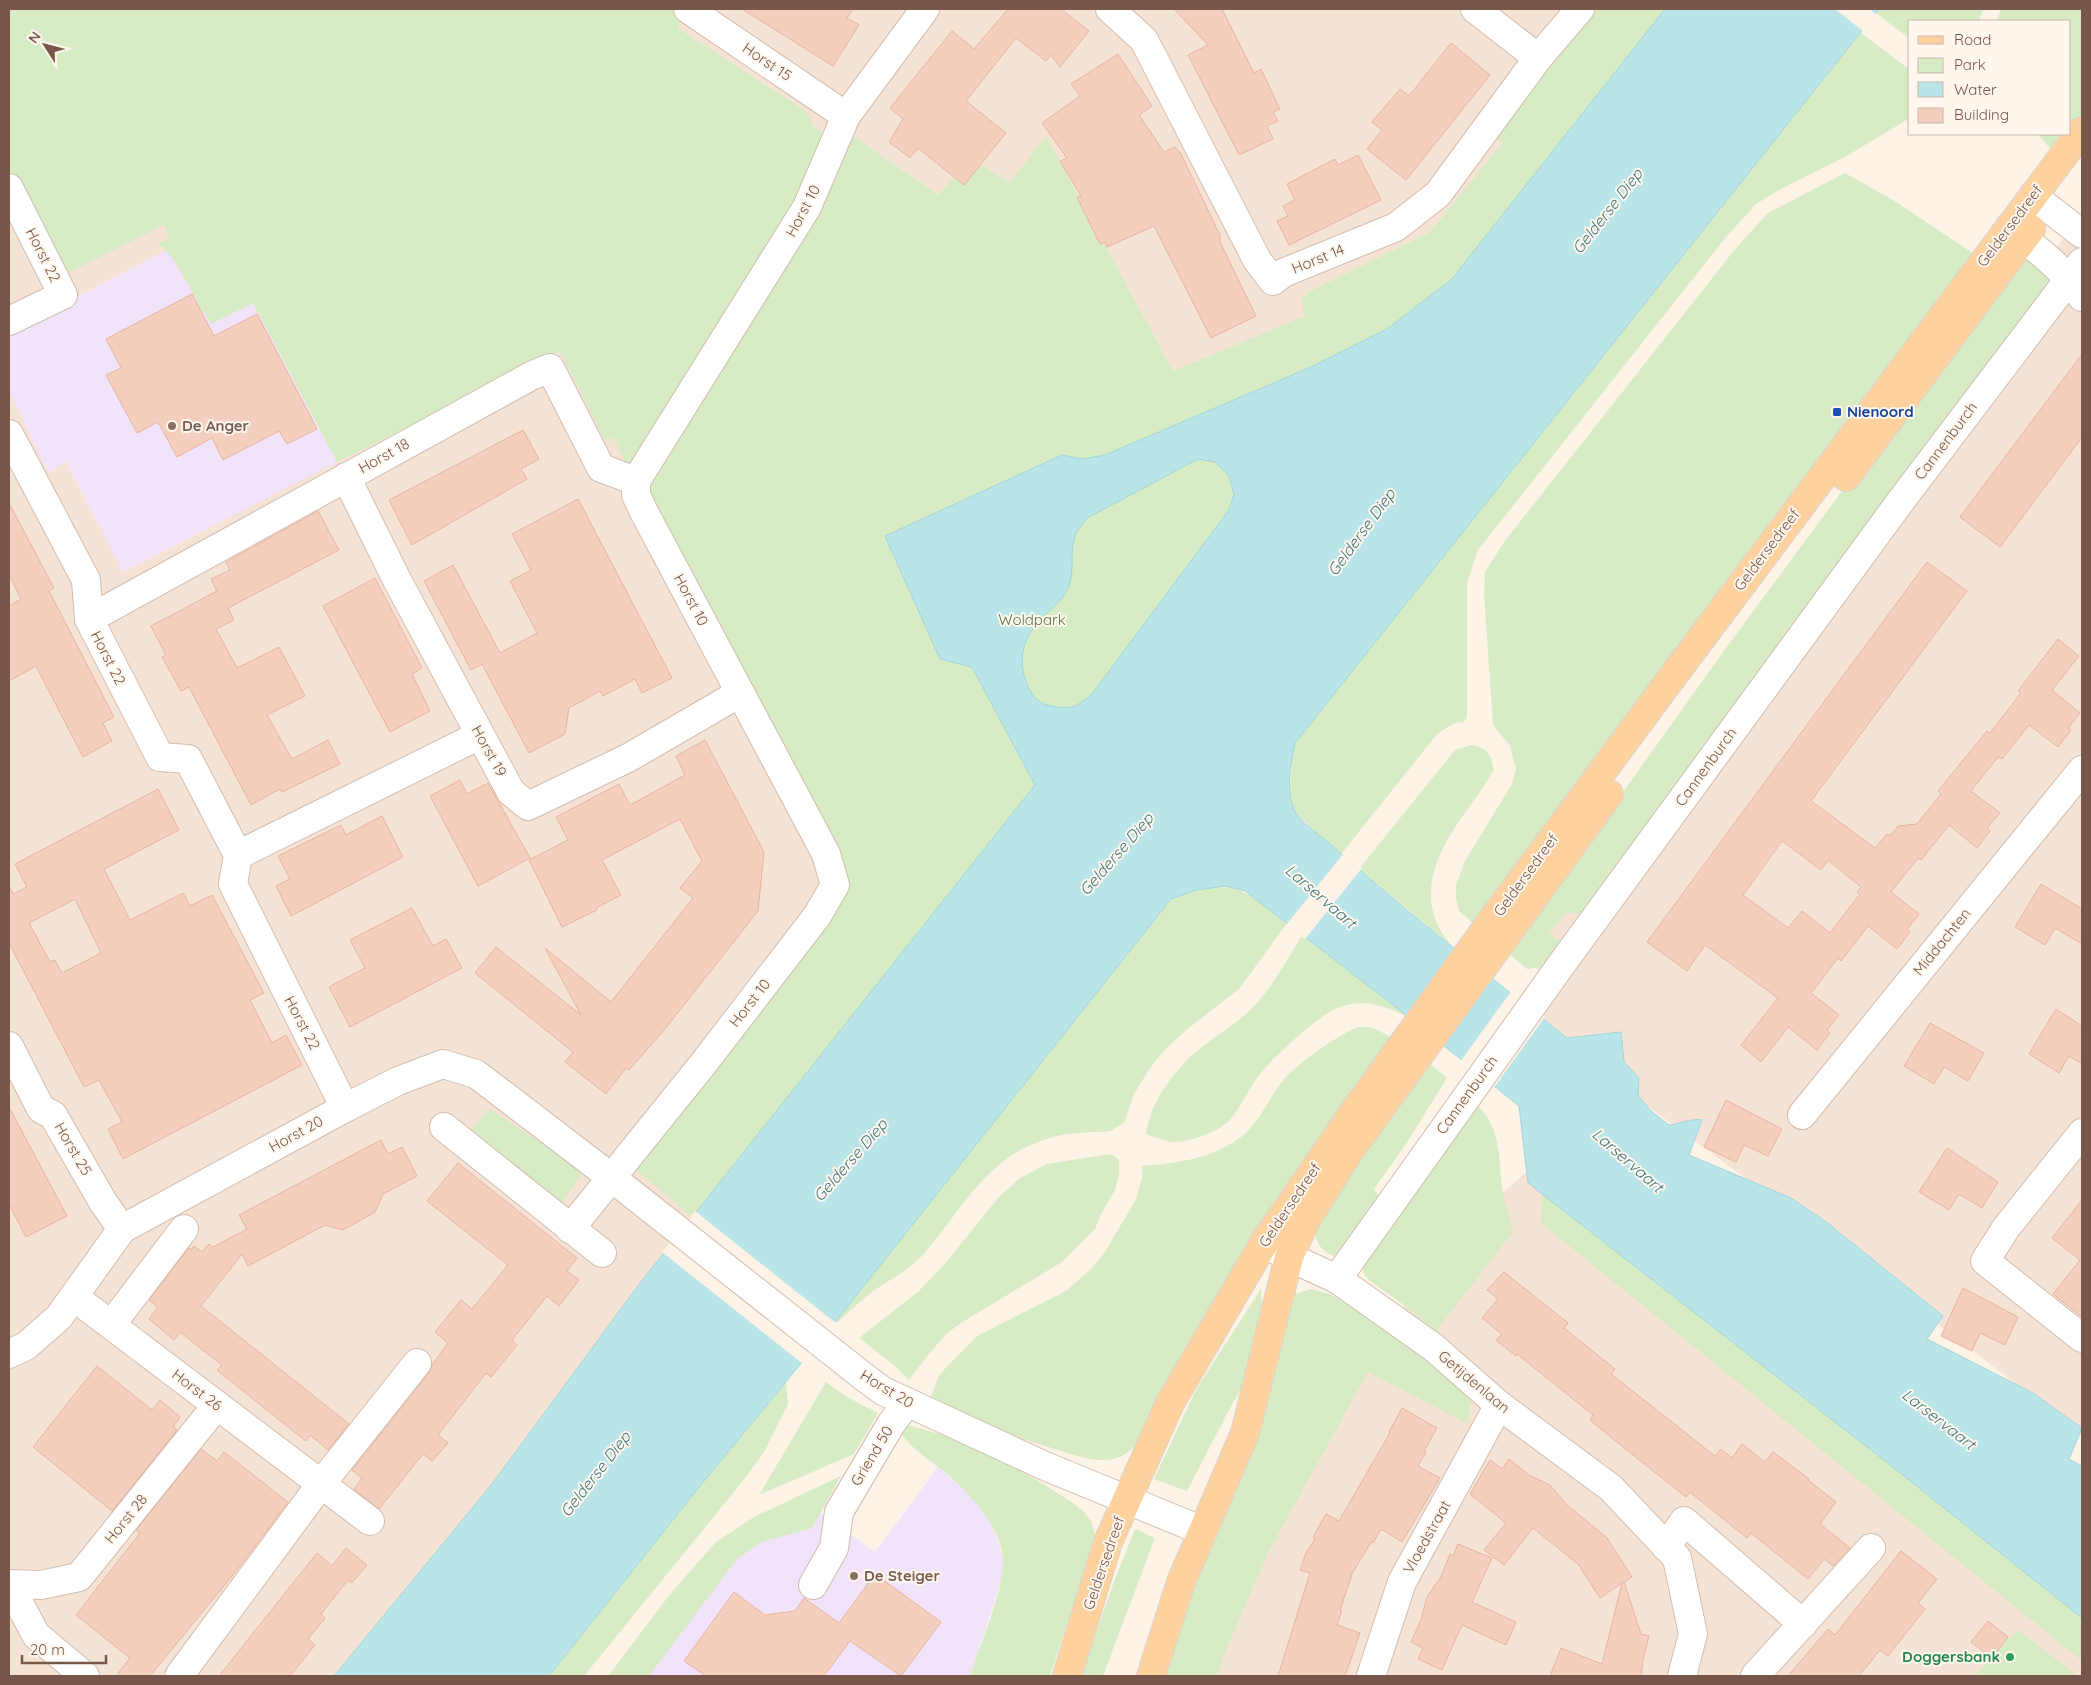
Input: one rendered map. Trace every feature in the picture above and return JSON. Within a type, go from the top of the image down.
[{"type":"main road","name":"Geldersedreef","points":[[1066,1676],[1108,1542],[1170,1403],[1264,1243],[1398,1068],[1501,925],[1673,676],[2040,202],[2082,131]]},
{"type":"main road","name":"Geldersedreef","points":[[2040,202],[2082,163]]},
{"type":"main road","name":"Geldersedreef","points":[[1151,1676],[1181,1582],[1245,1433],[1289,1257],[1306,1220],[1398,1068]]},
{"type":"street","name":"Horst 15","points":[[688,9],[846,116]]},
{"type":"street","name":"Horst 10","points":[[612,1178],[818,916],[834,885],[826,854],[645,514],[636,495],[636,481],[808,207],[846,116],[925,9]]},
{"type":"street","name":"Horst 14","points":[[1110,9],[1144,40],[1257,260],[1273,281],[1283,273],[1396,227],[1438,194],[1538,58],[1580,9]]},
{"type":"street","points":[[1475,9],[1538,58]]},
{"type":"street","name":"Horst 22","points":[[9,188],[63,294],[9,321]]},
{"type":"street","points":[[2040,202],[2082,234]]},
{"type":"street","points":[[2016,234],[2078,279]]},
{"type":"street","name":"Cannenburch","points":[[1337,1279],[1557,970],[1900,502],[2078,279]]},
{"type":"street","name":"Horst 18","points":[[88,619],[531,376],[550,368],[601,468],[636,481]]},
{"type":"street","name":"Horst 22","points":[[9,434],[86,580],[88,619],[160,757],[188,759],[238,855],[233,884],[345,1108]]},
{"type":"street","name":"Horst 19","points":[[346,477],[397,580],[511,792],[528,806],[628,758],[740,693]]},
{"type":"street","points":[[238,855],[480,735]]},
{"type":"street","name":"Middachten","points":[[1802,1115],[2082,770]]},
{"type":"street","name":"Horst 25","points":[[9,1046],[41,1109],[53,1114],[103,1202],[122,1229]]},
{"type":"street","name":"Horst 20","points":[[9,1354],[26,1346],[59,1317],[122,1229],[345,1108],[398,1081],[442,1064],[476,1074],[648,1206],[883,1391],[1045,1466],[1203,1531]]},
{"type":"street","points":[[444,1127],[602,1253]]},
{"type":"street","points":[[2082,1133],[2006,1228],[1985,1261],[2082,1338]]},
{"type":"street","points":[[570,1229],[612,1178]]},
{"type":"street","points":[[110,1325],[184,1229]]},
{"type":"street","name":"Getijdenlaan","points":[[1264,1243],[1337,1279],[1433,1348],[1500,1405],[1611,1488],[1677,1558],[1693,1634],[1682,1676]]},
{"type":"street","name":"Horst 26","points":[[74,1297],[370,1521]]},
{"type":"street","points":[[179,1676],[321,1484],[417,1363]]},
{"type":"street","name":"Griend 50","points":[[813,1585],[834,1548],[839,1512],[891,1424],[907,1403]]},
{"type":"street","name":"Horst 28","points":[[9,1584],[41,1584],[80,1577],[217,1405]]},
{"type":"street","name":"Vloedstraat","points":[[1371,1676],[1402,1582],[1500,1405]]},
{"type":"street","points":[[1666,1548],[1684,1521],[1803,1624]]},
{"type":"street","points":[[1755,1676],[1871,1548]]},
{"type":"street","points":[[9,1584],[36,1636],[85,1676]]},
{"type":"shaded area","points":[[674,9],[1597,9],[1494,137],[1502,143],[1430,232],[1306,293],[1314,313],[1173,371],[1046,137],[1008,185],[939,195],[852,135],[838,864],[630,1164],[695,1214],[640,1283],[492,1484],[334,1676],[9,1676],[9,178],[52,280],[191,211],[197,224],[159,244],[253,303],[337,462],[560,352],[604,438],[803,109],[678,28],[684,15]]},
{"type":"shaded area","points":[[2082,214],[2082,1435],[1817,1231],[1543,1029],[1534,926]]},
{"type":"shaded area","name":"De Anger","points":[[167,250],[211,324],[253,303],[337,462],[123,572],[66,462],[48,473],[9,390],[9,333]]},
{"type":"shaded area","points":[[1550,1151],[2082,1584],[2082,1676],[1212,1676],[1270,1532],[1378,1338],[1474,1218]]},
{"type":"shaded area","name":"De Steiger","points":[[938,1467],[971,1496],[988,1517],[999,1544],[1003,1561],[1001,1581],[970,1676],[630,1676],[721,1556],[820,1513],[875,1552]]},
{"type":"green space","name":"Woldpark","points":[[9,9],[674,9],[684,15],[678,28],[803,109],[811,119],[811,125],[843,147],[852,135],[939,195],[966,161],[974,161],[1010,182],[1046,136],[1173,371],[1305,316],[1301,299],[1307,296],[1306,293],[1430,232],[1502,143],[1494,137],[1597,9],[1666,9],[1281,749],[1279,807],[1392,1004],[1408,1017],[1390,1009],[1361,1003],[1335,1009],[1310,1026],[1272,1060],[1256,1079],[1231,1119],[1220,1128],[1197,1138],[1181,1142],[1168,1141],[1146,1134],[1158,1098],[1181,1067],[1199,1049],[1236,1022],[1256,1004],[1275,979],[1303,934],[1317,945],[1250,886],[1188,880],[1174,898],[1210,888],[1224,887],[1235,889],[1258,901],[1287,923],[1239,989],[1185,1031],[1163,1052],[1150,1068],[1134,1094],[1124,1123],[1110,1131],[1054,1137],[1024,1148],[990,1173],[917,1261],[872,1292],[838,1322],[820,1325],[629,1164],[842,885],[614,439],[604,439],[560,352],[337,462],[253,303],[211,324],[204,312],[202,313],[178,266],[172,257],[158,244],[170,238],[164,225],[52,281],[9,178]]},
{"type":"green space","points":[[1704,9],[1983,9],[1979,20],[1908,20],[1908,37],[1876,13],[1860,32],[1908,68],[1908,119],[1845,157],[1779,190],[1756,204],[1726,237],[1478,550],[1467,583],[1467,717],[1464,722],[1455,723],[1438,733],[1341,854],[1294,812],[1290,792],[1291,762],[1295,743],[1587,374]]},
{"type":"green space","points":[[2001,9],[2082,9],[2082,124],[2057,157],[2039,135],[2071,135],[2071,20],[1997,20]]},
{"type":"green space","points":[[1845,173],[1896,202],[1980,258],[1479,928],[1459,911],[1456,885],[1465,861],[1512,784],[1516,769],[1510,746],[1493,725],[1484,594],[1485,572],[1504,542],[1736,248],[1768,213]]},
{"type":"green space","points":[[2018,253],[2030,257],[2053,281],[1582,915],[1567,912],[1549,933],[1561,942],[1542,967],[1527,969],[1508,953],[1729,644]]},
{"type":"green space","points":[[1471,745],[1487,752],[1494,769],[1484,787],[1454,830],[1437,862],[1431,895],[1433,911],[1439,928],[1450,944],[1359,869],[1455,750]]},
{"type":"green space","points":[[1358,1027],[1371,1027],[1395,1039],[1138,1442],[1131,1449],[1120,1457],[1094,1460],[994,1428],[962,1414],[931,1396],[940,1374],[977,1336],[1066,1291],[1092,1268],[1105,1252],[1136,1199],[1142,1178],[1142,1166],[1201,1157],[1234,1142],[1254,1123],[1281,1083],[1295,1068],[1328,1044]]},
{"type":"green space","points":[[1429,1063],[1447,1078],[1406,1144],[1374,1189],[1379,1197],[1335,1256],[1329,1254],[1324,1251],[1318,1242],[1313,1219]]},
{"type":"green space","points":[[1477,1105],[1491,1125],[1495,1135],[1503,1194],[1513,1232],[1436,1331],[1369,1280],[1364,1274],[1361,1264]]},
{"type":"green space","points":[[490,1109],[583,1171],[559,1207],[467,1135]]},
{"type":"green space","points":[[1111,1154],[1119,1160],[1119,1174],[1115,1190],[1101,1214],[1095,1229],[1062,1262],[961,1323],[945,1335],[909,1380],[895,1366],[859,1338],[919,1291],[948,1260],[998,1198],[1020,1178],[1047,1164]]},
{"type":"green space","points":[[1542,1194],[1889,1464],[2082,1618],[2082,1661],[1541,1223]]},
{"type":"green space","points":[[1261,1289],[1262,1308],[1249,1375],[1187,1491],[1154,1479],[1197,1388]]},
{"type":"green space","points":[[1311,1289],[1330,1294],[1383,1325],[1472,1392],[1468,1424],[1368,1372],[1269,1551],[1223,1657],[1217,1676],[1153,1676],[1286,1297]]},
{"type":"green space","points":[[786,1382],[788,1404],[764,1452],[742,1482],[584,1676],[549,1676],[695,1492]]},
{"type":"green space","points":[[826,1382],[847,1397],[878,1413],[854,1454],[759,1495]]},
{"type":"green space","points":[[896,1422],[954,1438],[1002,1459],[1072,1502],[1084,1512],[1092,1523],[1095,1535],[1093,1552],[1050,1676],[970,1676],[999,1590],[1003,1563],[1001,1550],[991,1524],[973,1499],[909,1443],[899,1430]]},
{"type":"green space","points":[[841,1476],[812,1528],[762,1542],[737,1559],[649,1676],[608,1676],[671,1593],[716,1542],[754,1517]]},
{"type":"green space","points":[[1135,1529],[1155,1538],[1103,1676],[1081,1676],[1112,1587]]},
{"type":"green space","name":"Doggersbank","points":[[2018,1630],[2078,1676],[1975,1676],[2005,1638],[2009,1640]]},
{"type":"water","points":[[1665,9],[1879,9],[1295,743],[1290,768],[1290,794],[1296,814],[1310,827],[1417,918],[1567,1038],[1621,1032],[1624,1062],[1639,1078],[1638,1095],[1650,1110],[1669,1125],[1702,1120],[1689,1155],[1791,1198],[1825,1221],[1943,1316],[1927,1339],[2033,1393],[2082,1428],[2069,1459],[2082,1466],[2082,1618],[1889,1464],[1528,1183],[1519,1106],[1392,1004],[1245,891],[1225,886],[1197,890],[1171,899],[836,1321],[695,1492],[549,1676],[334,1676],[492,1484],[640,1283],[1035,785],[972,667],[940,659],[885,536],[1062,455],[1081,459],[1105,455],[1311,367],[1387,329],[1451,280]],"holes":[[[1198,459],[1215,462],[1229,476],[1234,494],[1229,510],[1092,694],[1081,703],[1067,708],[1055,707],[1040,702],[1030,691],[1027,684],[1022,666],[1022,657],[1026,641],[1035,625],[1067,591],[1072,573],[1074,539],[1080,527],[1087,518]]]},
{"type":"pier","points":[[1835,9],[1869,9],[1877,15],[1863,31]]},
{"type":"pier","points":[[1344,853],[1362,868],[1305,939],[1286,925]]},
{"type":"pier","points":[[1512,990],[1545,1017],[1493,1089],[1460,1062]]},
{"type":"pier","points":[[695,1211],[837,1324],[803,1364],[662,1252]]},
{"type":"building","points":[[742,9],[853,9],[847,18],[859,25],[833,66]]},
{"type":"building","points":[[1008,9],[1061,9],[1089,31],[1060,67],[1051,55],[1046,61],[1016,38],[966,101],[1006,133],[964,185],[918,148],[910,158],[889,142],[903,119],[890,108],[952,31],[974,49]]},
{"type":"building","points":[[1174,9],[1222,9],[1254,73],[1261,69],[1280,109],[1273,112],[1278,121],[1267,126],[1273,139],[1239,155],[1188,55],[1208,45]]},
{"type":"building","points":[[1451,43],[1490,75],[1406,180],[1367,149],[1382,130],[1372,122],[1400,89],[1409,96]]},
{"type":"building","points":[[1118,54],[1152,106],[1139,115],[1164,152],[1175,147],[1181,154],[1220,235],[1220,242],[1256,316],[1211,338],[1154,226],[1107,247],[1105,242],[1100,244],[1077,197],[1081,196],[1060,161],[1067,158],[1042,123],[1080,96],[1071,84]]},
{"type":"building","points":[[1358,155],[1381,200],[1289,245],[1277,221],[1288,216],[1283,206],[1295,200],[1287,184],[1335,159],[1338,165]]},
{"type":"building","points":[[192,294],[214,336],[257,314],[317,429],[287,444],[279,431],[223,460],[212,438],[177,457],[158,422],[137,433],[106,375],[121,368],[106,339]]},
{"type":"building","points":[[2082,354],[2082,437],[2000,547],[1960,517]]},
{"type":"building","points":[[523,430],[539,459],[521,469],[527,479],[412,545],[389,500]]},
{"type":"building","points":[[578,499],[672,678],[642,693],[635,679],[603,696],[600,691],[569,708],[565,734],[529,753],[482,664],[471,670],[424,581],[453,565],[500,653],[537,633],[510,581],[531,570],[512,534]]},
{"type":"building","points":[[9,503],[54,588],[49,591],[114,717],[103,723],[112,741],[83,757],[36,666],[9,681],[9,606],[21,599],[9,575]]},
{"type":"building","points":[[318,511],[339,550],[228,608],[234,620],[216,629],[237,668],[279,647],[305,696],[267,715],[292,759],[328,740],[340,764],[282,792],[280,789],[251,805],[189,687],[181,691],[162,657],[166,655],[151,626],[217,591],[211,579],[230,570],[226,562]]},
{"type":"building","points":[[1927,562],[1967,591],[1811,801],[1875,848],[1887,834],[1890,836],[1898,826],[1917,824],[1941,794],[1938,791],[1987,731],[1990,733],[2021,693],[2018,691],[2058,639],[2079,656],[2052,690],[2080,713],[2068,728],[2071,730],[2058,747],[2029,725],[2002,759],[1998,757],[1971,791],[2000,813],[1987,828],[1990,831],[1977,848],[1949,825],[1921,860],[1918,858],[1891,892],[1919,914],[1907,929],[1910,932],[1897,949],[1868,926],[1841,961],[1838,958],[1811,993],[1839,1015],[1827,1030],[1830,1033],[1817,1050],[1788,1027],[1761,1062],[1741,1045],[1778,998],[1705,945],[1687,971],[1647,942]],"holes":[[[1782,841],[1821,870],[1828,860],[1861,887],[1857,892],[1860,894],[1830,933],[1802,911],[1788,928],[1743,895]]]},
{"type":"building","points":[[375,578],[422,668],[412,674],[430,711],[390,732],[323,606]]},
{"type":"building","points":[[705,740],[764,852],[758,911],[665,1029],[629,1070],[626,1068],[606,1094],[565,1062],[573,1052],[475,973],[496,947],[581,1015],[545,948],[611,1002],[693,898],[680,888],[702,861],[680,819],[602,860],[621,895],[596,908],[597,910],[562,927],[529,860],[568,840],[556,817],[619,784],[630,805],[685,775],[676,756]]},
{"type":"building","points":[[460,780],[467,794],[488,783],[530,858],[478,886],[430,796]]},
{"type":"building","points":[[158,789],[179,830],[104,869],[130,920],[183,893],[190,906],[212,895],[264,993],[250,1000],[272,1043],[286,1035],[302,1065],[123,1159],[108,1129],[122,1122],[99,1080],[84,1087],[9,943],[9,885],[13,894],[27,887],[15,864]],"holes":[[[75,899],[101,953],[62,973],[55,960],[50,962],[29,923]]]},
{"type":"building","points":[[382,816],[403,857],[291,916],[276,886],[290,879],[278,856],[341,825],[346,835]]},
{"type":"building","points":[[2041,884],[2082,909],[2082,944],[2055,928],[2045,945],[2015,927]]},
{"type":"building","points":[[412,908],[433,946],[446,939],[462,968],[350,1027],[329,987],[365,968],[350,940]]},
{"type":"building","points":[[2056,1009],[2082,1026],[2082,1064],[2069,1056],[2059,1073],[2029,1054]]},
{"type":"building","points":[[1930,1023],[1984,1053],[1968,1081],[1944,1067],[1934,1084],[1904,1066]]},
{"type":"building","points":[[1726,1100],[1782,1129],[1768,1156],[1744,1145],[1736,1162],[1704,1147]]},
{"type":"building","points":[[9,1107],[67,1216],[26,1237],[9,1204]]},
{"type":"building","points":[[381,1140],[388,1154],[402,1147],[417,1176],[383,1194],[375,1212],[343,1230],[325,1225],[248,1266],[242,1254],[201,1306],[349,1424],[328,1450],[310,1435],[306,1441],[273,1415],[217,1370],[222,1365],[180,1332],[174,1340],[149,1319],[158,1307],[149,1300],[189,1248],[191,1250],[194,1246],[202,1252],[209,1244],[213,1247],[247,1229],[239,1215]]},
{"type":"building","points":[[1947,1148],[1998,1182],[1982,1208],[1959,1194],[1949,1210],[1919,1192]]},
{"type":"building","points":[[458,1163],[577,1258],[567,1271],[579,1280],[559,1306],[547,1296],[512,1340],[517,1345],[491,1377],[486,1373],[438,1435],[448,1443],[432,1461],[423,1454],[379,1509],[354,1489],[362,1478],[352,1470],[429,1373],[432,1365],[448,1343],[435,1332],[461,1300],[472,1309],[508,1265],[427,1201]]},
{"type":"building","points":[[2082,1200],[2082,1317],[2053,1294],[2080,1260],[2052,1238]]},
{"type":"building","points":[[1504,1272],[1568,1323],[1564,1328],[1615,1369],[1611,1374],[1715,1456],[1721,1449],[1732,1458],[1742,1444],[1765,1462],[1773,1452],[1809,1479],[1836,1502],[1820,1524],[1850,1548],[1833,1566],[1824,1559],[1808,1579],[1751,1533],[1747,1538],[1690,1492],[1686,1497],[1628,1451],[1590,1420],[1593,1415],[1517,1354],[1516,1356],[1496,1340],[1502,1334],[1482,1318],[1498,1299],[1487,1290]]},
{"type":"building","points":[[1963,1288],[2018,1317],[2005,1345],[1980,1333],[1972,1351],[1941,1336]]},
{"type":"building","points":[[97,1366],[152,1410],[160,1400],[180,1417],[173,1427],[177,1430],[112,1511],[33,1447]]},
{"type":"building","points":[[1402,1408],[1437,1428],[1418,1466],[1440,1478],[1402,1542],[1381,1529],[1352,1574],[1337,1625],[1360,1633],[1345,1676],[1278,1676],[1310,1573],[1300,1570],[1306,1553],[1315,1539],[1313,1537],[1326,1514],[1339,1521],[1390,1433]]},
{"type":"building","points":[[201,1449],[217,1461],[224,1452],[288,1502],[237,1570],[150,1676],[116,1676],[130,1658],[76,1615],[140,1533],[136,1530]]},
{"type":"building","points":[[1509,1459],[1529,1475],[1550,1485],[1566,1504],[1607,1538],[1632,1577],[1624,1582],[1641,1634],[1649,1636],[1641,1676],[1550,1676],[1561,1648],[1602,1664],[1622,1583],[1600,1598],[1578,1564],[1533,1528],[1504,1565],[1484,1550],[1506,1523],[1470,1494],[1490,1460],[1502,1469]]},
{"type":"building","points":[[1458,1544],[1492,1558],[1472,1602],[1516,1622],[1506,1645],[1462,1625],[1442,1670],[1418,1659],[1423,1648],[1411,1642],[1421,1620],[1427,1597],[1441,1577],[1450,1554],[1453,1556]]},
{"type":"building","points":[[346,1548],[367,1565],[352,1583],[348,1580],[321,1614],[325,1618],[308,1639],[315,1645],[290,1676],[219,1676],[317,1553],[332,1566]]},
{"type":"building","points":[[1901,1551],[1937,1579],[1918,1603],[1925,1609],[1888,1656],[1880,1650],[1859,1676],[1788,1676],[1828,1629],[1835,1635]]},
{"type":"building","points":[[875,1574],[941,1622],[901,1676],[850,1641],[824,1676],[706,1676],[684,1661],[734,1592],[765,1615],[795,1611],[804,1598],[839,1623]]},
{"type":"building","points":[[1988,1621],[2008,1637],[1992,1658],[1971,1642]]},
{"type":"place","name":"Nienoord","points":[[1837,412]]},
{"type":"place","name":"De Anger","points":[[172,426]]},
{"type":"place","name":"De Steiger","points":[[854,1576]]},
{"type":"place","name":"Doggersbank","points":[[2010,1657]]},
{"type":"water label","name":"Gelderse Diep","points":[[1607,211]]},
{"type":"water label","name":"Gelderse Diep","points":[[1361,532]]},
{"type":"water label","name":"Gelderse Diep","points":[[1116,854]]},
{"type":"water label","name":"Larservaart","points":[[1321,896]]},
{"type":"water label","name":"Gelderse Diep","points":[[850,1160]]},
{"type":"water label","name":"Larservaart","points":[[1628,1160]]},
{"type":"water label","name":"Larservaart","points":[[1939,1419]]},
{"type":"water label","name":"Gelderse Diep","points":[[595,1474]]}]
